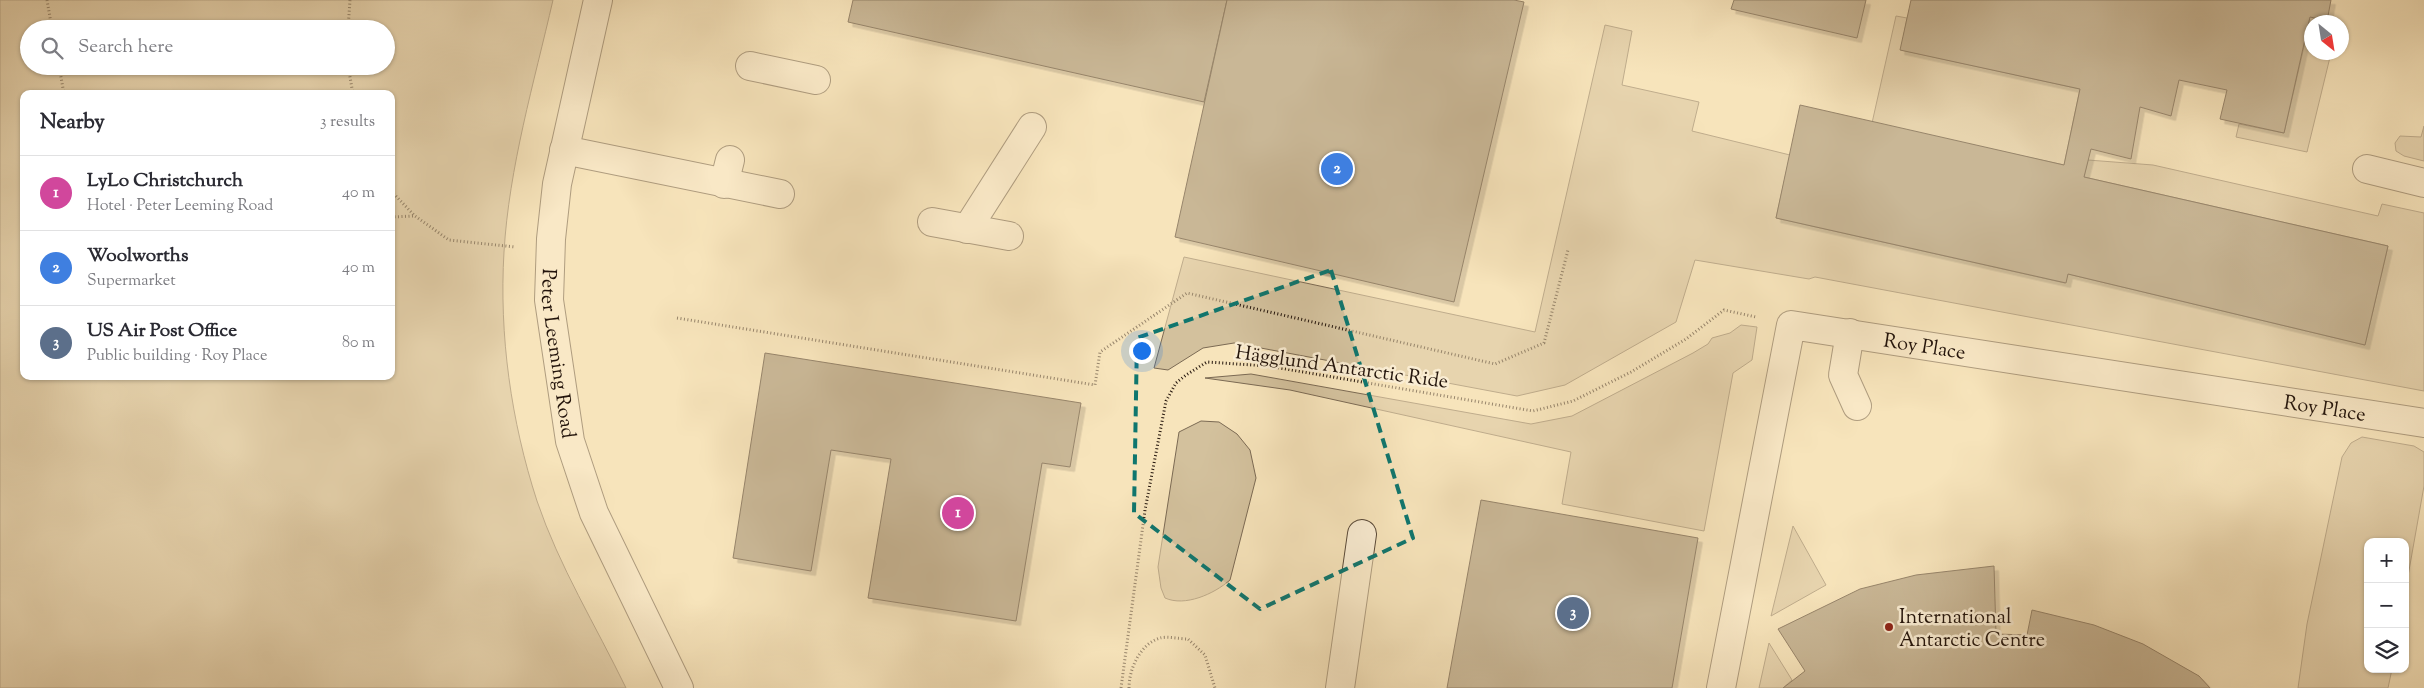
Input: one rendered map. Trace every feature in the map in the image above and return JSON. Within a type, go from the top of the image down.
[{"type":"street","name":"Peter Leeming Road","points":[[598,0],[557,184],[549,300],[570,441],[594,513],[679,688]]},
{"type":"street","points":[[750,66],[816,80]]},
{"type":"street","points":[[967,228],[1032,127]]},
{"type":"street","points":[[564,150],[727,172],[780,194]]},
{"type":"street","points":[[2367,169],[2424,183]]},
{"type":"street","points":[[932,222],[1009,236]]},
{"type":"street","points":[[1721,688],[1791,325]]},
{"type":"street","name":"Roy Place","points":[[1791,325],[2424,423]]},
{"type":"street","points":[[1850,333],[1843,375],[1857,406]]},
{"type":"street","points":[[1340,688],[1362,534]]},
{"type":"path","points":[[46,0],[50,20]]},
{"type":"path","points":[[349,20],[350,0]]},
{"type":"path","points":[[61,75],[63,90]]},
{"type":"path","points":[[350,75],[352,90]]},
{"type":"path","points":[[395,196],[415,216],[449,240],[551,250]]},
{"type":"path","points":[[395,217],[415,216]]},
{"type":"path","points":[[677,318],[1095,385],[1100,352],[1188,293],[1495,364],[1544,343],[1568,250]]},
{"type":"path","name":"Hägglund Antarctic Ride","points":[[1120,688],[1145,510],[1166,400],[1176,383],[1208,362],[1268,366],[1533,411],[1573,401],[1631,372],[1686,339],[1724,310],[1791,325]]},
{"type":"path","points":[[1129,688],[1129,679],[1140,652],[1160,638],[1188,639],[1204,655],[1215,688]]},
{"type":"highlighted area","points":[[1331,270],[1413,538],[1260,609],[1134,513],[1137,338]]},
{"type":"shaded area","points":[[0,0],[553,0],[523,125],[511,188],[504,252],[503,315],[505,346],[520,440],[537,501],[556,549],[626,688],[0,688]]},
{"type":"shaded area","points":[[1896,16],[1907,18],[1901,50],[2080,89],[2064,165],[1872,123]]},
{"type":"shaded area","points":[[1605,25],[1632,31],[1622,85],[1699,102],[1692,131],[1790,155],[1776,218],[2065,283],[2068,274],[2365,345],[2388,246],[2084,177],[2088,160],[2153,165],[2378,216],[2382,204],[2424,213],[2424,391],[1815,277],[1809,279],[1695,260],[1676,322],[1565,385],[1517,396],[1234,343],[1203,348],[1168,370],[1154,368],[1184,257],[1535,332]]},
{"type":"shaded area","points":[[2304,46],[2304,60],[2329,60],[2307,152],[2236,137],[2239,124],[2284,133]]},
{"type":"shaded area","points":[[2424,126],[2424,161],[2404,156],[2396,151],[2395,143],[2400,136],[2421,137]]},
{"type":"shaded area","points":[[1741,325],[1757,327],[1752,360],[1733,373],[1704,531],[1562,504],[1571,452],[1290,390],[1205,378],[1251,374],[1531,424],[1572,416],[1693,353],[1708,344],[1712,338],[1730,333]]},
{"type":"shaded area","points":[[1201,421],[1219,422],[1237,434],[1250,450],[1256,478],[1230,580],[1216,590],[1199,598],[1181,601],[1173,600],[1165,598],[1161,588],[1158,567],[1179,432]]},
{"type":"shaded area","points":[[2362,437],[2414,446],[2424,452],[2424,486],[2409,570],[2409,538],[2364,538],[2364,673],[2391,673],[2388,688],[2298,688],[2307,624],[2342,457],[2351,443]]},
{"type":"shaded area","points":[[1793,526],[1826,585],[1771,616]]},
{"type":"shaded area","points":[[1769,643],[1792,680],[1783,688],[1759,688]]},
{"type":"building","points":[[853,0],[1227,0],[1204,102],[848,22]]},
{"type":"building","points":[[1227,0],[1514,0],[1524,2],[1454,302],[1175,237]]},
{"type":"building","points":[[1734,0],[1866,0],[1857,38],[1731,9]]},
{"type":"building","points":[[1911,0],[2331,0],[2328,15],[2304,15],[2304,44],[2284,133],[2220,119],[2227,90],[2179,80],[2171,116],[2140,107],[2131,159],[2091,149],[2084,177],[2388,246],[2365,345],[2068,274],[2066,283],[1776,218],[1800,105],[2064,165],[2080,89],[1900,50]]},
{"type":"building","points":[[765,353],[1081,403],[1070,467],[1042,463],[1016,621],[868,598],[891,459],[831,450],[811,571],[733,558]]},
{"type":"building","points":[[1481,500],[1698,538],[1672,688],[1447,688]]},
{"type":"building","name":"International Antarctic Centre","points":[[1994,566],[1996,634],[2027,635],[2032,610],[2094,625],[2143,644],[2199,676],[2210,688],[1783,688],[1805,671],[1778,629],[1860,589],[1916,575]]},
{"type":"place","name":"Woolworths","points":[[1337,169]]},
{"type":"place","name":"LyLo Christchurch","points":[[958,513]]},
{"type":"place","name":"US Air Post Office","points":[[1573,613]]},
{"type":"place","name":"International Antarctic Centre","points":[[1889,627]]}]
